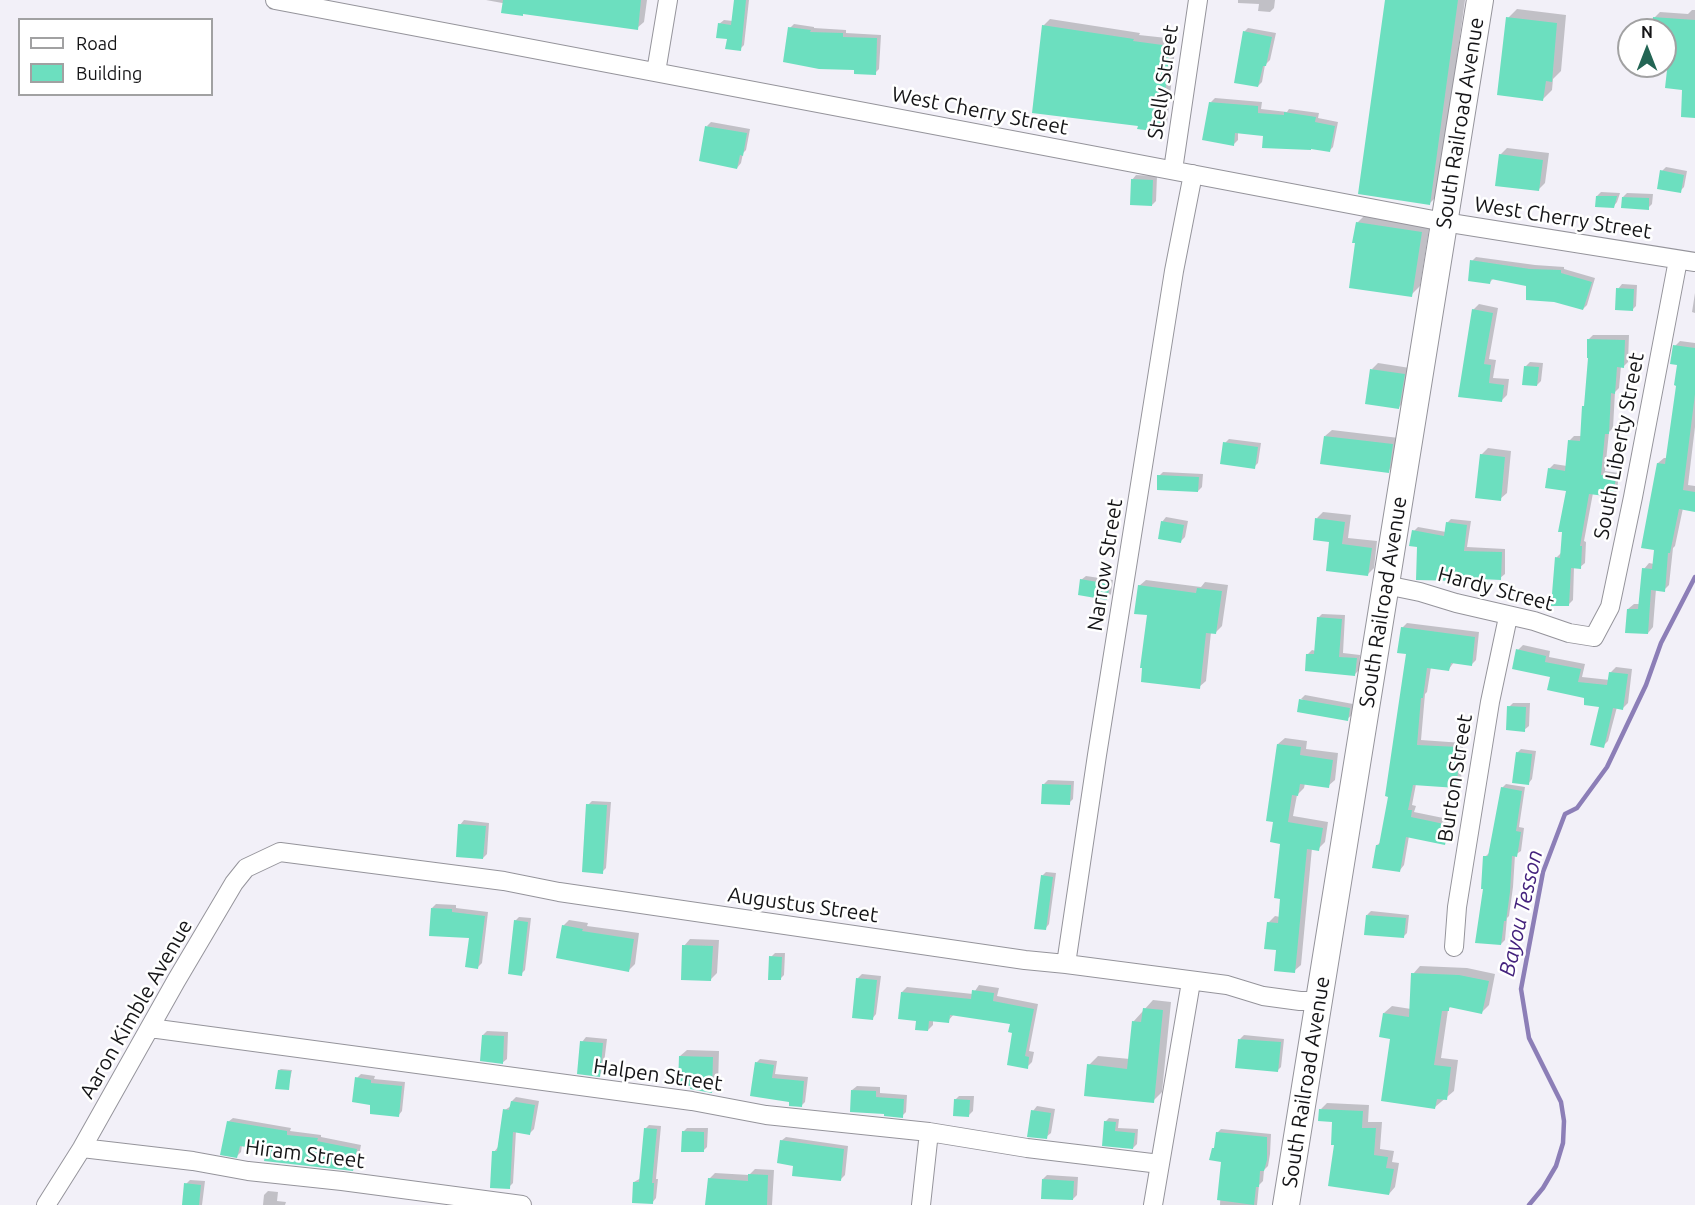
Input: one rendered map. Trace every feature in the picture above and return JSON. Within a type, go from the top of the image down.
[{"type":"street","name":"West Cherry Street","points":[[275,0],[1444,222],[1686,261]]},
{"type":"street","points":[[656,72],[668,0]]},
{"type":"street","name":"Stelly Street","points":[[1173,170],[1198,0]]},
{"type":"street","name":"South Railroad Avenue","points":[[1286,1205],[1480,0]]},
{"type":"street","name":"Narrow Street","points":[[1066,964],[1174,271],[1193,174]]},
{"type":"street","name":"South Liberty Street","points":[[1594,637],[1610,607],[1686,261]]},
{"type":"street","name":"Hardy Street","points":[[1386,585],[1594,637]]},
{"type":"street","name":"Burton Street","points":[[1454,947],[1457,907],[1490,702],[1508,617]]},
{"type":"street","name":"Augustus Street","points":[[280,852],[504,881],[559,892],[678,910],[1025,960],[1227,985],[1263,996],[1319,1001]]},
{"type":"street","name":"Aaron Kimble Avenue","points":[[46,1205],[82,1148],[234,883],[246,868],[280,852]]},
{"type":"street","points":[[1153,1205],[1191,982]]},
{"type":"street","name":"Halpen Street","points":[[150,1028],[692,1101],[766,1115],[929,1132],[1027,1148],[1160,1164]]},
{"type":"street","points":[[921,1205],[929,1132]]},
{"type":"street","name":"Hiram Street","points":[[82,1148],[522,1205]]},
{"type":"building","points":[[503,0],[641,0],[638,30],[501,13]]},
{"type":"building","points":[[734,0],[746,0],[741,51],[725,49],[727,39],[716,38],[718,23],[731,25]]},
{"type":"building","points":[[1385,0],[1458,0],[1430,205],[1358,194]]},
{"type":"building","points":[[1506,17],[1557,23],[1552,82],[1546,81],[1543,101],[1497,95]]},
{"type":"building","points":[[1677,19],[1695,20],[1695,118],[1681,117],[1682,90],[1665,88],[1666,78],[1677,78]]},
{"type":"building","points":[[1042,25],[1170,46],[1161,132],[1137,129],[1138,126],[1032,113]]},
{"type":"building","points":[[788,27],[811,30],[810,32],[843,33],[843,37],[877,38],[876,75],[854,74],[854,70],[819,69],[783,62]]},
{"type":"building","points":[[1243,31],[1272,37],[1266,66],[1263,66],[1258,87],[1234,83]]},
{"type":"building","points":[[1209,102],[1258,106],[1258,113],[1284,115],[1284,112],[1316,117],[1315,122],[1335,126],[1330,152],[1311,149],[1262,148],[1263,136],[1235,133],[1234,146],[1202,140]]},
{"type":"building","points":[[705,126],[747,133],[743,156],[740,155],[737,169],[699,161]]},
{"type":"building","points":[[1499,154],[1543,160],[1539,191],[1495,186]]},
{"type":"building","points":[[1660,170],[1684,175],[1681,193],[1657,189]]},
{"type":"building","points":[[1131,179],[1153,180],[1152,206],[1130,205]]},
{"type":"building","points":[[1596,196],[1617,196],[1614,208],[1595,207]]},
{"type":"building","points":[[1622,197],[1649,198],[1649,210],[1621,208]]},
{"type":"building","points":[[1356,222],[1422,232],[1412,297],[1349,288]]},
{"type":"building","points":[[1470,260],[1530,269],[1561,270],[1561,273],[1592,282],[1583,310],[1554,302],[1526,300],[1526,286],[1491,279],[1490,284],[1468,281]]},
{"type":"building","points":[[1616,288],[1634,289],[1633,311],[1615,310]]},
{"type":"building","points":[[1472,309],[1493,313],[1484,364],[1491,365],[1489,383],[1504,385],[1502,402],[1458,397]]},
{"type":"building","points":[[1587,339],[1625,340],[1624,368],[1617,367],[1615,394],[1611,393],[1609,434],[1605,434],[1601,475],[1616,477],[1613,497],[1589,494],[1580,546],[1582,546],[1581,569],[1571,568],[1569,606],[1551,606],[1555,557],[1560,558],[1562,532],[1558,532],[1566,491],[1545,488],[1548,468],[1565,471],[1568,440],[1580,441],[1588,358]]},
{"type":"building","points":[[1673,345],[1695,348],[1695,394],[1683,490],[1695,492],[1695,512],[1679,509],[1670,553],[1668,553],[1665,592],[1651,590],[1648,634],[1625,633],[1627,609],[1638,609],[1642,568],[1652,569],[1654,550],[1641,548],[1657,463],[1665,464],[1676,386],[1674,385],[1677,365],[1670,364]]},
{"type":"building","points":[[1524,366],[1539,367],[1537,386],[1522,385]]},
{"type":"building","points":[[1370,369],[1405,374],[1399,409],[1365,404]]},
{"type":"building","points":[[1324,436],[1393,444],[1389,473],[1320,464]]},
{"type":"building","points":[[1223,442],[1258,447],[1255,469],[1220,464]]},
{"type":"building","points":[[1480,454],[1505,457],[1501,501],[1475,498]]},
{"type":"building","points":[[1157,475],[1199,477],[1198,492],[1157,490]]},
{"type":"building","points":[[1315,518],[1345,522],[1342,544],[1372,548],[1368,576],[1326,571],[1329,542],[1313,540]]},
{"type":"building","points":[[1161,521],[1184,525],[1181,543],[1158,539]]},
{"type":"building","points":[[1446,522],[1467,525],[1464,551],[1502,552],[1501,580],[1459,578],[1459,581],[1416,580],[1417,547],[1409,546],[1412,530],[1444,536]]},
{"type":"building","points":[[1080,579],[1110,584],[1107,600],[1078,595]]},
{"type":"building","points":[[1138,585],[1196,593],[1197,588],[1222,591],[1216,634],[1206,633],[1200,689],[1141,682],[1142,668],[1140,668],[1147,615],[1134,614]]},
{"type":"building","points":[[1317,617],[1342,619],[1339,657],[1357,658],[1355,676],[1305,671],[1306,654],[1314,654]]},
{"type":"building","points":[[1401,627],[1475,637],[1472,666],[1451,663],[1449,671],[1427,668],[1423,698],[1421,698],[1417,745],[1459,747],[1457,788],[1413,785],[1408,810],[1412,810],[1411,817],[1449,825],[1445,845],[1406,837],[1400,872],[1372,868],[1388,797],[1385,796],[1406,654],[1397,653]]},
{"type":"building","points":[[1516,649],[1546,656],[1545,662],[1581,669],[1578,682],[1607,685],[1609,672],[1628,674],[1623,710],[1613,708],[1604,748],[1590,745],[1599,707],[1584,705],[1584,698],[1547,690],[1550,677],[1512,669]]},
{"type":"building","points":[[1299,699],[1350,708],[1348,721],[1297,712]]},
{"type":"building","points":[[1507,706],[1526,707],[1525,732],[1506,730]]},
{"type":"building","points":[[1277,744],[1301,747],[1300,755],[1333,760],[1329,788],[1300,784],[1298,796],[1292,795],[1288,822],[1323,828],[1319,851],[1307,849],[1295,973],[1274,971],[1276,950],[1264,949],[1267,922],[1278,923],[1280,899],[1274,898],[1280,844],[1270,842],[1273,822],[1266,821]]},
{"type":"building","points":[[1516,752],[1532,754],[1529,785],[1512,783]]},
{"type":"building","points":[[1042,784],[1071,785],[1070,805],[1041,804]]},
{"type":"building","points":[[1501,787],[1522,791],[1516,831],[1521,832],[1517,857],[1512,856],[1510,892],[1501,945],[1475,943],[1483,889],[1481,889],[1483,856],[1488,856]]},
{"type":"building","points":[[586,804],[607,805],[603,874],[582,872]]},
{"type":"building","points":[[458,824],[486,826],[483,859],[456,857]]},
{"type":"building","points":[[1041,875],[1053,877],[1046,930],[1034,929]]},
{"type":"building","points":[[431,908],[452,909],[452,912],[485,916],[478,969],[465,967],[469,938],[429,936]]},
{"type":"building","points":[[1366,915],[1406,918],[1404,938],[1364,935]]},
{"type":"building","points":[[514,920],[528,922],[522,976],[508,974]]},
{"type":"building","points":[[562,925],[583,929],[582,931],[634,939],[629,972],[556,958]]},
{"type":"building","points":[[682,945],[713,946],[711,981],[681,980]]},
{"type":"building","points":[[769,956],[782,957],[781,980],[768,980]]},
{"type":"building","points":[[1411,973],[1459,975],[1489,981],[1482,1014],[1449,1007],[1449,1011],[1442,1011],[1434,1065],[1451,1067],[1447,1100],[1437,1099],[1435,1109],[1381,1101],[1390,1039],[1379,1037],[1383,1013],[1409,1017]]},
{"type":"building","points":[[856,978],[877,980],[873,1020],[852,1018]]},
{"type":"building","points":[[972,990],[994,993],[993,1001],[1034,1009],[1025,1056],[1029,1057],[1028,1069],[1007,1065],[1012,1033],[1008,1032],[1010,1024],[950,1015],[949,1023],[929,1021],[928,1031],[915,1030],[916,1021],[898,1019],[901,992],[971,999]]},
{"type":"building","points":[[1143,1008],[1163,1010],[1154,1103],[1084,1096],[1087,1064],[1127,1069],[1132,1021],[1141,1022]]},
{"type":"building","points":[[482,1035],[504,1036],[503,1064],[480,1061]]},
{"type":"building","points":[[1238,1039],[1281,1042],[1278,1072],[1235,1068]]},
{"type":"building","points":[[580,1041],[603,1043],[600,1077],[577,1074]]},
{"type":"building","points":[[679,1056],[713,1057],[712,1093],[690,1089],[691,1086],[678,1085]]},
{"type":"building","points":[[755,1062],[774,1065],[772,1078],[804,1081],[802,1107],[789,1106],[789,1102],[750,1096]]},
{"type":"building","points":[[278,1070],[291,1071],[289,1090],[275,1089]]},
{"type":"building","points":[[355,1077],[371,1080],[371,1083],[402,1086],[399,1117],[370,1114],[370,1105],[352,1102]]},
{"type":"building","points":[[851,1090],[876,1091],[876,1097],[904,1099],[903,1118],[884,1116],[884,1114],[850,1112]]},
{"type":"building","points":[[954,1099],[970,1100],[969,1117],[953,1116]]},
{"type":"building","points":[[511,1101],[535,1105],[530,1135],[513,1132],[510,1189],[490,1188],[492,1151],[497,1151],[503,1109],[509,1110]]},
{"type":"building","points":[[1319,1109],[1363,1111],[1362,1128],[1376,1128],[1374,1155],[1388,1157],[1386,1168],[1394,1169],[1389,1195],[1328,1186],[1334,1145],[1331,1145],[1332,1122],[1318,1121]]},
{"type":"building","points":[[1031,1110],[1051,1113],[1047,1139],[1027,1137]]},
{"type":"building","points":[[227,1121],[287,1131],[287,1135],[318,1138],[317,1141],[357,1149],[353,1171],[264,1161],[266,1150],[240,1146],[237,1158],[220,1155]]},
{"type":"building","points":[[1104,1121],[1116,1122],[1115,1131],[1135,1133],[1133,1149],[1102,1146]]},
{"type":"building","points":[[644,1128],[657,1129],[652,1183],[654,1183],[653,1204],[632,1203],[633,1182],[639,1182]]},
{"type":"building","points":[[682,1131],[704,1132],[704,1152],[681,1152]]},
{"type":"building","points":[[1216,1132],[1267,1137],[1267,1160],[1264,1171],[1260,1171],[1254,1205],[1217,1200],[1221,1162],[1209,1160],[1212,1148],[1214,1148]]},
{"type":"building","points":[[780,1140],[844,1149],[841,1181],[792,1176],[793,1166],[777,1163]]},
{"type":"building","points":[[748,1174],[768,1175],[767,1205],[705,1205],[708,1178],[748,1181]]},
{"type":"building","points":[[1042,1179],[1074,1181],[1073,1200],[1041,1199]]},
{"type":"building","points":[[184,1183],[201,1185],[199,1205],[182,1205]]},
{"type":"waterway","name":"Bayou Tesson","points":[[1529,1205],[1543,1188],[1556,1166],[1563,1143],[1564,1121],[1561,1102],[1529,1038],[1521,989],[1543,872],[1565,814],[1577,808],[1607,767],[1646,685],[1661,643],[1695,577]]}]
